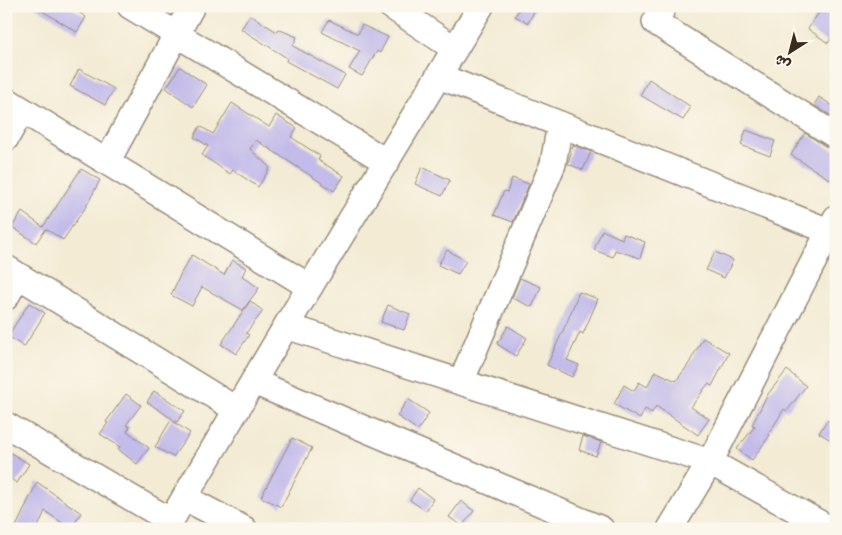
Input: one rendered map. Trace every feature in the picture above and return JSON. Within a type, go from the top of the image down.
[{"type":"street","points":[[130,6],[387,162]]},
{"type":"street","points":[[108,162],[192,6]]},
{"type":"street","points":[[391,6],[455,49]]},
{"type":"street","points":[[6,425],[169,525],[286,326],[481,6]]},
{"type":"street","points":[[664,6],[655,22],[836,136]]},
{"type":"street","points":[[439,76],[834,228],[710,462],[670,529]]},
{"type":"street","points":[[6,138],[14,105],[310,287]]},
{"type":"street","points":[[461,382],[553,164],[560,124]]},
{"type":"street","points":[[10,281],[237,410]]},
{"type":"street","points":[[286,326],[710,462],[830,529]]},
{"type":"street","points":[[254,382],[602,529]]},
{"type":"street","points":[[185,498],[244,529]]},
{"type":"building","points":[[34,6],[69,6],[86,17],[77,32]]},
{"type":"building","points":[[521,6],[537,6],[528,23],[515,16]]},
{"type":"building","points":[[823,6],[828,6],[836,11],[836,32],[828,43],[808,29]]},
{"type":"building","points":[[250,15],[277,32],[278,29],[297,37],[293,46],[345,75],[337,89],[286,61],[287,58],[241,29]]},
{"type":"building","points":[[329,20],[358,34],[362,25],[388,37],[380,53],[377,51],[362,76],[349,69],[360,51],[322,32]]},
{"type":"building","points":[[180,67],[207,85],[193,107],[166,88]]},
{"type":"building","points":[[79,69],[114,89],[105,105],[70,86]]},
{"type":"building","points":[[649,79],[691,107],[683,120],[640,95]]},
{"type":"building","points":[[819,97],[836,108],[833,117],[814,105]]},
{"type":"building","points":[[232,103],[269,127],[276,115],[297,128],[291,137],[320,156],[318,160],[344,176],[334,191],[256,140],[250,149],[270,168],[258,187],[233,170],[230,174],[202,155],[208,146],[194,137],[200,126],[213,134]]},
{"type":"building","points":[[746,130],[775,141],[770,156],[741,145]]},
{"type":"building","points":[[805,133],[828,148],[836,150],[836,172],[831,180],[791,155]]},
{"type":"building","points":[[573,145],[591,152],[583,170],[568,164]]},
{"type":"building","points":[[422,167],[450,180],[442,196],[415,184]]},
{"type":"building","points":[[81,169],[100,180],[87,205],[63,240],[46,229],[36,243],[12,227],[22,212],[43,227]]},
{"type":"building","points":[[512,178],[529,184],[513,222],[494,215],[504,191],[507,192]]},
{"type":"building","points":[[602,230],[622,239],[624,234],[645,242],[640,258],[615,250],[613,257],[594,250]]},
{"type":"building","points":[[447,250],[466,261],[458,274],[438,265]]},
{"type":"building","points":[[715,252],[733,260],[724,278],[706,270]]},
{"type":"building","points":[[192,255],[224,275],[232,260],[246,268],[242,276],[259,288],[243,310],[202,287],[192,306],[171,295]]},
{"type":"building","points":[[520,278],[541,287],[532,307],[512,298]]},
{"type":"building","points":[[579,292],[598,299],[583,334],[580,332],[567,360],[579,365],[572,377],[547,365]]},
{"type":"building","points":[[250,301],[263,311],[246,333],[249,335],[236,354],[221,344]]},
{"type":"building","points":[[29,303],[45,313],[24,347],[8,336]]},
{"type":"building","points":[[388,305],[410,314],[404,330],[381,322]]},
{"type":"building","points":[[508,326],[527,338],[516,356],[497,344]]},
{"type":"building","points":[[703,338],[729,353],[712,386],[708,384],[691,407],[709,419],[698,435],[656,406],[652,413],[645,409],[640,419],[614,404],[624,385],[634,391],[639,382],[647,387],[655,371],[676,381],[688,365]]},
{"type":"building","points":[[787,370],[806,386],[787,411],[784,409],[768,435],[770,435],[752,460],[737,449],[755,426],[752,425],[768,394]]},
{"type":"building","points":[[154,391],[185,411],[177,422],[147,402]]},
{"type":"building","points":[[126,394],[141,405],[126,425],[130,427],[127,431],[149,448],[137,464],[118,449],[120,447],[100,434],[108,423],[106,422]]},
{"type":"building","points":[[408,399],[429,413],[418,430],[397,416]]},
{"type":"building","points":[[171,420],[190,433],[173,457],[155,447]]},
{"type":"building","points":[[827,420],[836,426],[836,443],[819,433]]},
{"type":"building","points":[[583,436],[601,442],[596,456],[579,450]]},
{"type":"building","points":[[292,438],[312,448],[281,507],[261,497]]},
{"type":"building","points":[[6,450],[29,464],[17,483],[6,476]]},
{"type":"building","points":[[37,482],[81,513],[71,529],[45,511],[37,529],[15,529]]},
{"type":"building","points":[[418,488],[433,499],[426,511],[410,500]]},
{"type":"building","points":[[461,501],[474,511],[462,526],[449,517]]}]
